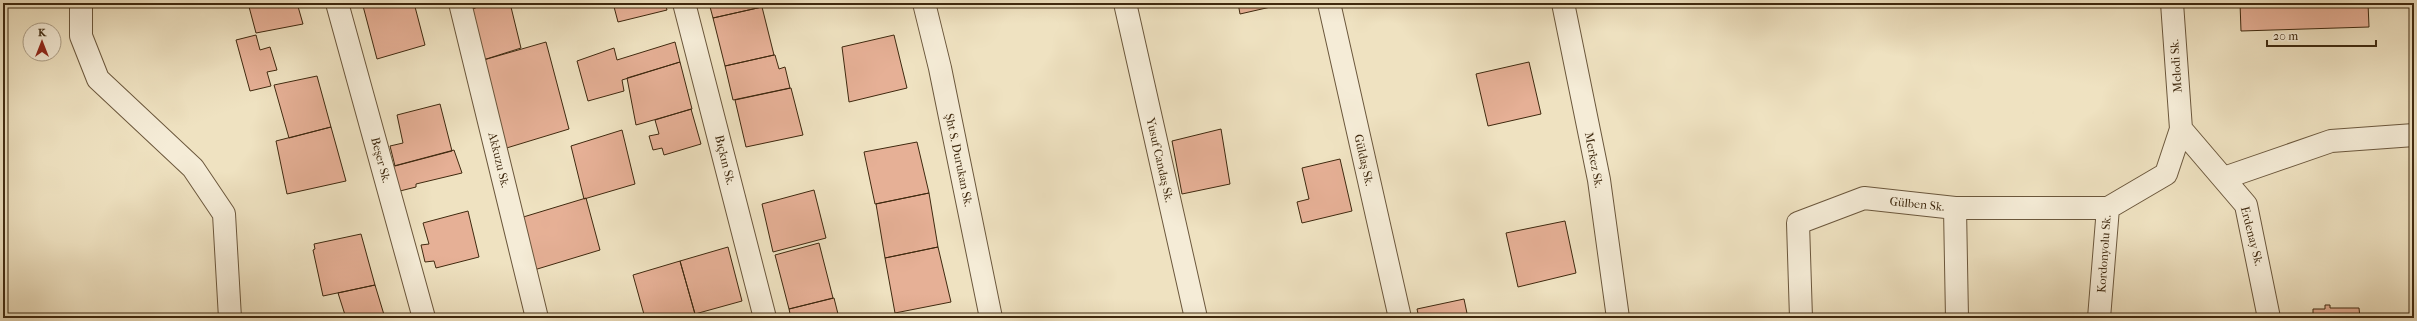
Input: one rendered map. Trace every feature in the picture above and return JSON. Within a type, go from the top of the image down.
[{"type":"street","points":[[81,3],[81,36],[98,79],[193,168],[224,214],[230,318]]},
{"type":"street","name":"Beşer Sk.","points":[[337,3],[424,318]]},
{"type":"street","name":"Akkuzu Sk.","points":[[460,3],[537,318]]},
{"type":"street","name":"Bıçkın Sk.","points":[[684,3],[765,318]]},
{"type":"street","name":"Şht S. Durukan Sk.","points":[[924,3],[940,68],[991,318]]},
{"type":"street","name":"Yusuf Candaş Sk.","points":[[1125,3],[1196,318]]},
{"type":"street","name":"Güldaş Sk.","points":[[1329,3],[1400,318]]},
{"type":"street","name":"Merkez Sk.","points":[[1563,3],[1598,180],[1618,318]]},
{"type":"street","name":"Melodi Sk.","points":[[2172,3],[2181,129]]},
{"type":"street","name":"Erdenay Sk.","points":[[2181,129],[2246,205],[2269,318]]},
{"type":"street","name":"Kordonyolu Sk.","points":[[2099,318],[2108,208],[2166,174],[2181,129]]},
{"type":"street","points":[[2224,178],[2331,141],[2414,135]]},
{"type":"street","name":"Gülben Sk.","points":[[1801,318],[1798,223],[1864,198],[1955,208],[1957,318]]},
{"type":"street","points":[[1955,208],[2108,208]]},
{"type":"building","points":[[248,3],[297,3],[303,24],[256,33]]},
{"type":"building","points":[[375,3],[414,3],[425,45],[377,59],[363,6]]},
{"type":"building","points":[[470,3],[488,3],[472,9]]},
{"type":"building","points":[[488,3],[510,3],[521,48],[480,61],[472,9]]},
{"type":"building","points":[[613,3],[665,3],[667,10],[618,22]]},
{"type":"building","points":[[709,3],[761,3],[762,7],[713,18]]},
{"type":"building","points":[[1238,3],[1288,3],[1240,14]]},
{"type":"building","points":[[2240,3],[2368,3],[2369,27],[2241,31]]},
{"type":"building","points":[[762,7],[774,55],[725,66],[713,18]]},
{"type":"building","points":[[256,35],[260,50],[270,47],[277,70],[267,72],[271,86],[250,91],[236,40]]},
{"type":"building","points":[[894,35],[907,88],[849,102],[842,47]]},
{"type":"building","points":[[546,42],[569,129],[500,150],[480,61]]},
{"type":"building","points":[[675,42],[680,62],[622,80],[624,91],[588,101],[577,61],[614,48],[617,60]]},
{"type":"building","points":[[775,55],[779,69],[785,67],[790,88],[733,100],[725,66]]},
{"type":"building","points":[[680,62],[692,109],[636,125],[627,78]]},
{"type":"building","points":[[1529,62],[1541,114],[1488,126],[1476,74]]},
{"type":"building","points":[[317,76],[331,127],[289,138],[274,85]]},
{"type":"building","points":[[791,88],[803,135],[746,147],[735,100]]},
{"type":"building","points":[[440,104],[452,151],[395,166],[390,146],[403,143],[397,115]]},
{"type":"building","points":[[691,109],[701,144],[664,155],[662,148],[653,150],[649,136],[659,134],[655,120]]},
{"type":"building","points":[[331,127],[346,181],[287,194],[276,141]]},
{"type":"building","points":[[1221,129],[1230,184],[1182,194],[1172,141]]},
{"type":"building","points":[[622,130],[635,184],[584,199],[571,146]]},
{"type":"building","points":[[917,142],[929,193],[875,204],[864,152]]},
{"type":"building","points":[[454,150],[462,173],[416,184],[416,187],[396,192],[390,167]]},
{"type":"building","points":[[1340,159],[1352,211],[1302,223],[1297,202],[1309,199],[1302,168]]},
{"type":"building","points":[[814,190],[826,238],[773,252],[762,204]]},
{"type":"building","points":[[929,193],[938,247],[885,258],[876,204]]},
{"type":"building","points":[[586,198],[600,250],[534,270],[520,218]]},
{"type":"building","points":[[468,211],[479,257],[436,268],[434,261],[425,262],[421,245],[429,244],[423,223]]},
{"type":"building","points":[[1565,221],[1576,273],[1518,287],[1506,233]]},
{"type":"building","points":[[361,234],[375,285],[323,296],[313,250],[315,249],[314,244]]},
{"type":"building","points":[[819,243],[833,298],[789,309],[775,255]]},
{"type":"building","points":[[728,247],[742,301],[695,314],[680,261]]},
{"type":"building","points":[[938,247],[951,302],[895,313],[885,258]]},
{"type":"building","points":[[680,261],[695,314],[682,318],[645,318],[633,275]]},
{"type":"building","points":[[375,285],[385,318],[346,318],[338,293]]},
{"type":"building","points":[[834,298],[839,318],[791,318],[789,309]]},
{"type":"building","points":[[1464,299],[1468,318],[1419,318],[1417,309]]},
{"type":"building","points":[[2325,305],[2330,305],[2330,308],[2359,308],[2360,318],[2313,318],[2313,309],[2325,309]]}]
